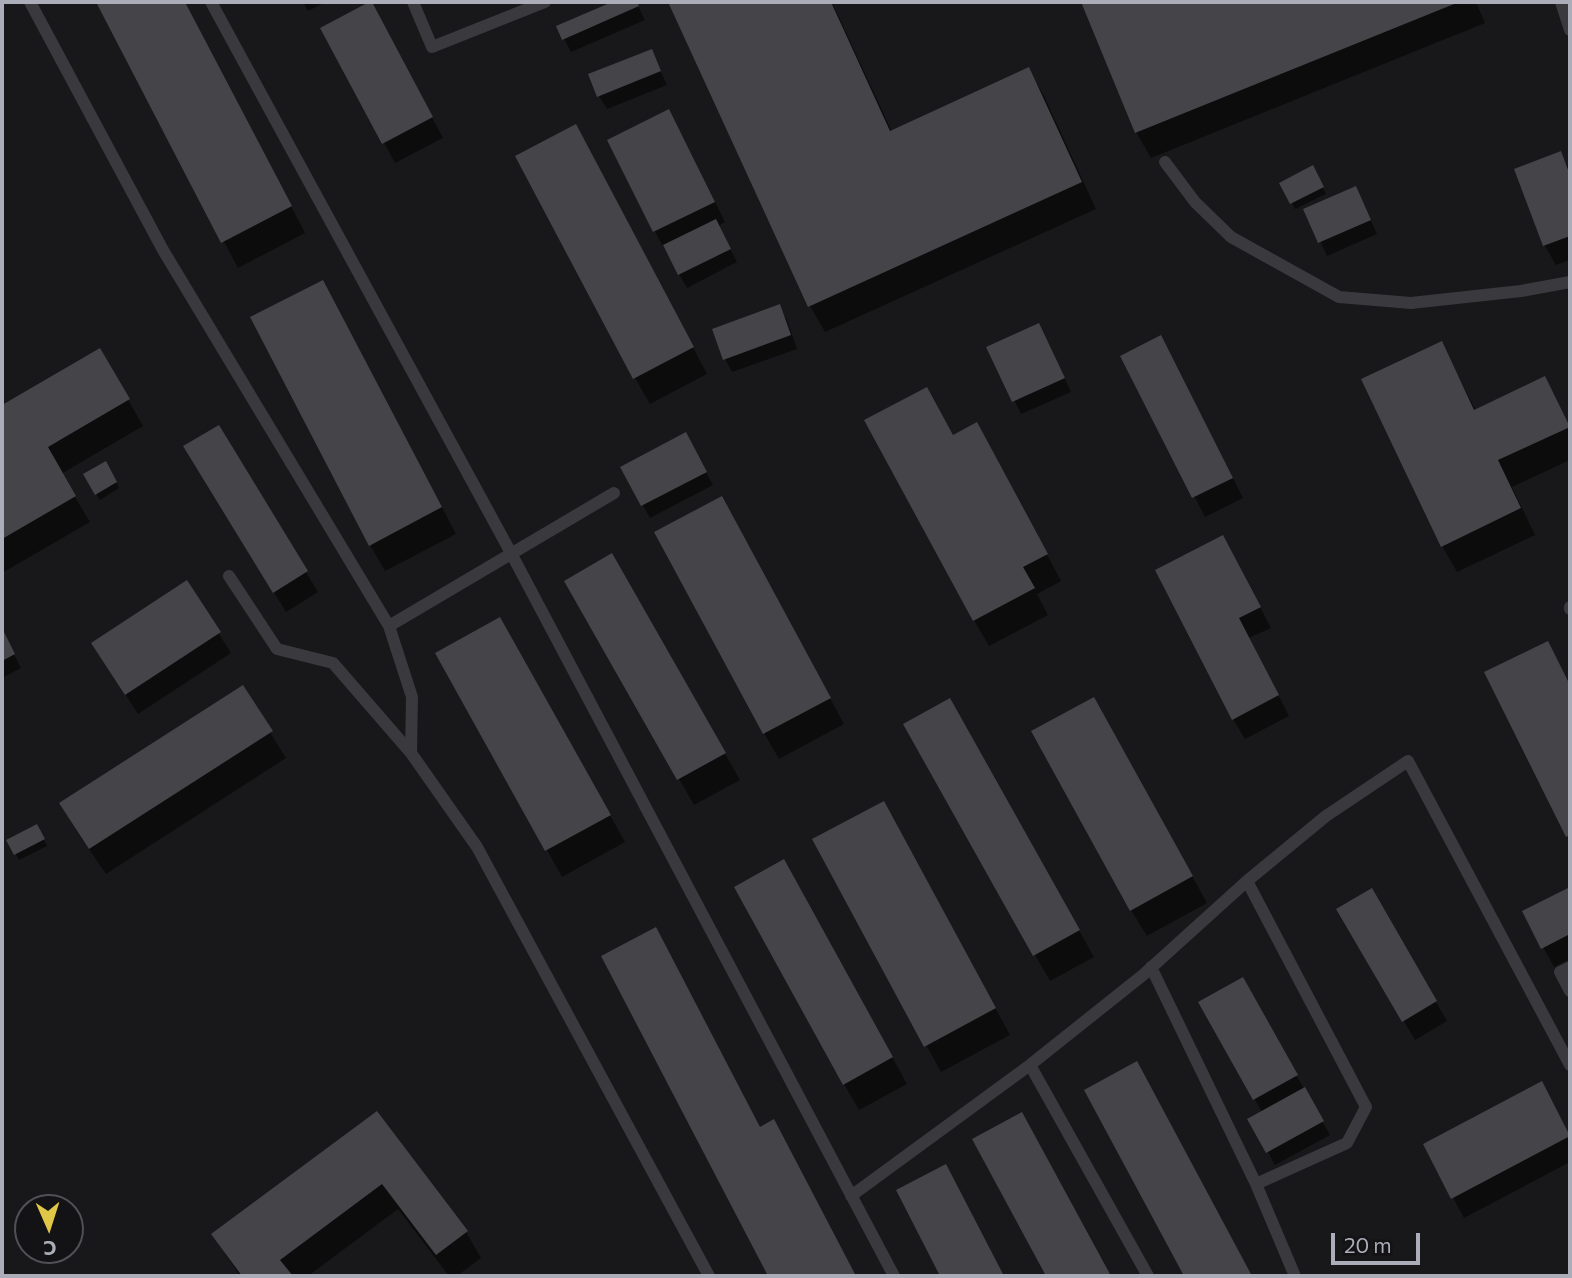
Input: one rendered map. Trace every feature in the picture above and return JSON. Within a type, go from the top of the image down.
[{"type":"lane","points":[[30,2],[163,250],[389,626],[412,696],[411,753]]},
{"type":"lane","points":[[211,2],[512,554],[894,1276]]},
{"type":"lane","points":[[413,2],[432,47],[545,2]]},
{"type":"lane","points":[[1560,2],[1570,30]]},
{"type":"lane","points":[[1165,162],[1195,202],[1231,237],[1339,297],[1411,303],[1521,292],[1570,282]]},
{"type":"lane","points":[[389,626],[614,493]]},
{"type":"lane","points":[[229,576],[277,649],[333,663],[411,753],[477,846],[709,1276]]},
{"type":"lane","points":[[851,1196],[1030,1065],[1152,967],[1247,881],[1326,816],[1408,761],[1570,1065]]},
{"type":"lane","points":[[1247,881],[1366,1107],[1347,1143],[1256,1184]]},
{"type":"lane","points":[[1152,967],[1256,1184],[1295,1276]]},
{"type":"lane","points":[[1570,967],[1560,972],[1570,991]]},
{"type":"lane","points":[[1030,1065],[1148,1276]]},
{"type":"building","points":[[96,2],[185,2],[292,206],[221,243]]},
{"type":"building","points":[[372,2],[433,117],[382,144],[320,28]]},
{"type":"building","points":[[612,2],[637,2],[639,6],[562,40],[556,26]]},
{"type":"building","points":[[668,2],[831,2],[890,131],[1029,67],[1082,182],[808,307]]},
{"type":"building","points":[[1081,2],[1459,2],[1135,133]]},
{"type":"building","points":[[652,49],[661,71],[597,97],[588,74]]},
{"type":"building","points":[[669,109],[715,202],[653,232],[607,140]]},
{"type":"building","points":[[576,124],[694,347],[633,379],[515,156]]},
{"type":"building","points":[[1561,151],[1570,175],[1570,236],[1543,246],[1514,169]]},
{"type":"building","points":[[1313,165],[1324,187],[1290,204],[1279,183]]},
{"type":"building","points":[[1356,186],[1371,220],[1318,243],[1303,209]]},
{"type":"building","points":[[716,219],[731,249],[678,275],[663,245]]},
{"type":"building","points":[[323,280],[442,507],[369,546],[250,317]]},
{"type":"building","points":[[780,304],[791,335],[723,360],[712,329]]},
{"type":"building","points":[[1039,323],[1065,378],[1012,402],[986,347]]},
{"type":"building","points":[[1161,335],[1233,478],[1192,498],[1120,356]]},
{"type":"building","points":[[1442,341],[1474,410],[1545,376],[1570,427],[1498,460],[1521,508],[1441,547],[1361,379]]},
{"type":"building","points":[[100,348],[130,399],[48,447],[76,496],[2,539],[2,405]]},
{"type":"building","points":[[927,387],[953,435],[977,422],[1048,554],[1023,567],[1035,588],[973,621],[864,420]]},
{"type":"building","points":[[219,425],[308,571],[273,593],[183,446]]},
{"type":"building","points":[[686,432],[707,472],[641,506],[620,467]]},
{"type":"building","points":[[106,461],[117,482],[95,495],[83,474]]},
{"type":"building","points":[[722,496],[831,698],[763,734],[654,532]]},
{"type":"building","points":[[1223,535],[1261,607],[1239,618],[1279,695],[1232,720],[1155,570]]},
{"type":"building","points":[[612,553],[726,753],[677,780],[564,581]]},
{"type":"building","points":[[187,580],[221,632],[125,695],[91,643]]},
{"type":"building","points":[[500,617],[611,815],[545,851],[435,653]]},
{"type":"building","points":[[2,628],[15,654],[2,661]]},
{"type":"building","points":[[1548,641],[1570,685],[1570,835],[1566,837],[1484,672]]},
{"type":"building","points":[[243,685],[273,731],[89,849],[59,803]]},
{"type":"building","points":[[1094,697],[1193,876],[1130,911],[1031,731]]},
{"type":"building","points":[[950,698],[1080,930],[1033,956],[903,724]]},
{"type":"building","points":[[884,801],[996,1008],[924,1047],[812,839]]},
{"type":"building","points":[[37,824],[45,839],[14,855],[6,840]]},
{"type":"building","points":[[784,859],[893,1057],[843,1085],[734,887]]},
{"type":"building","points":[[1570,887],[1570,934],[1541,949],[1522,911]]},
{"type":"building","points":[[1372,888],[1437,1001],[1402,1022],[1336,909]]},
{"type":"building","points":[[656,927],[760,1127],[774,1119],[856,1276],[768,1276],[601,956]]},
{"type":"building","points":[[1243,977],[1298,1075],[1253,1100],[1198,1002]]},
{"type":"building","points":[[1137,1061],[1252,1276],[1184,1276],[1084,1090]]},
{"type":"building","points":[[1542,1081],[1570,1136],[1451,1199],[1423,1144]]},
{"type":"building","points":[[1305,1087],[1324,1121],[1266,1153],[1247,1119]]},
{"type":"building","points":[[377,1111],[468,1231],[436,1255],[382,1184],[280,1260],[293,1276],[242,1276],[211,1234]]},
{"type":"building","points":[[1022,1112],[1111,1276],[1046,1276],[972,1139]]},
{"type":"building","points":[[946,1164],[1004,1276],[940,1276],[896,1190]]}]
